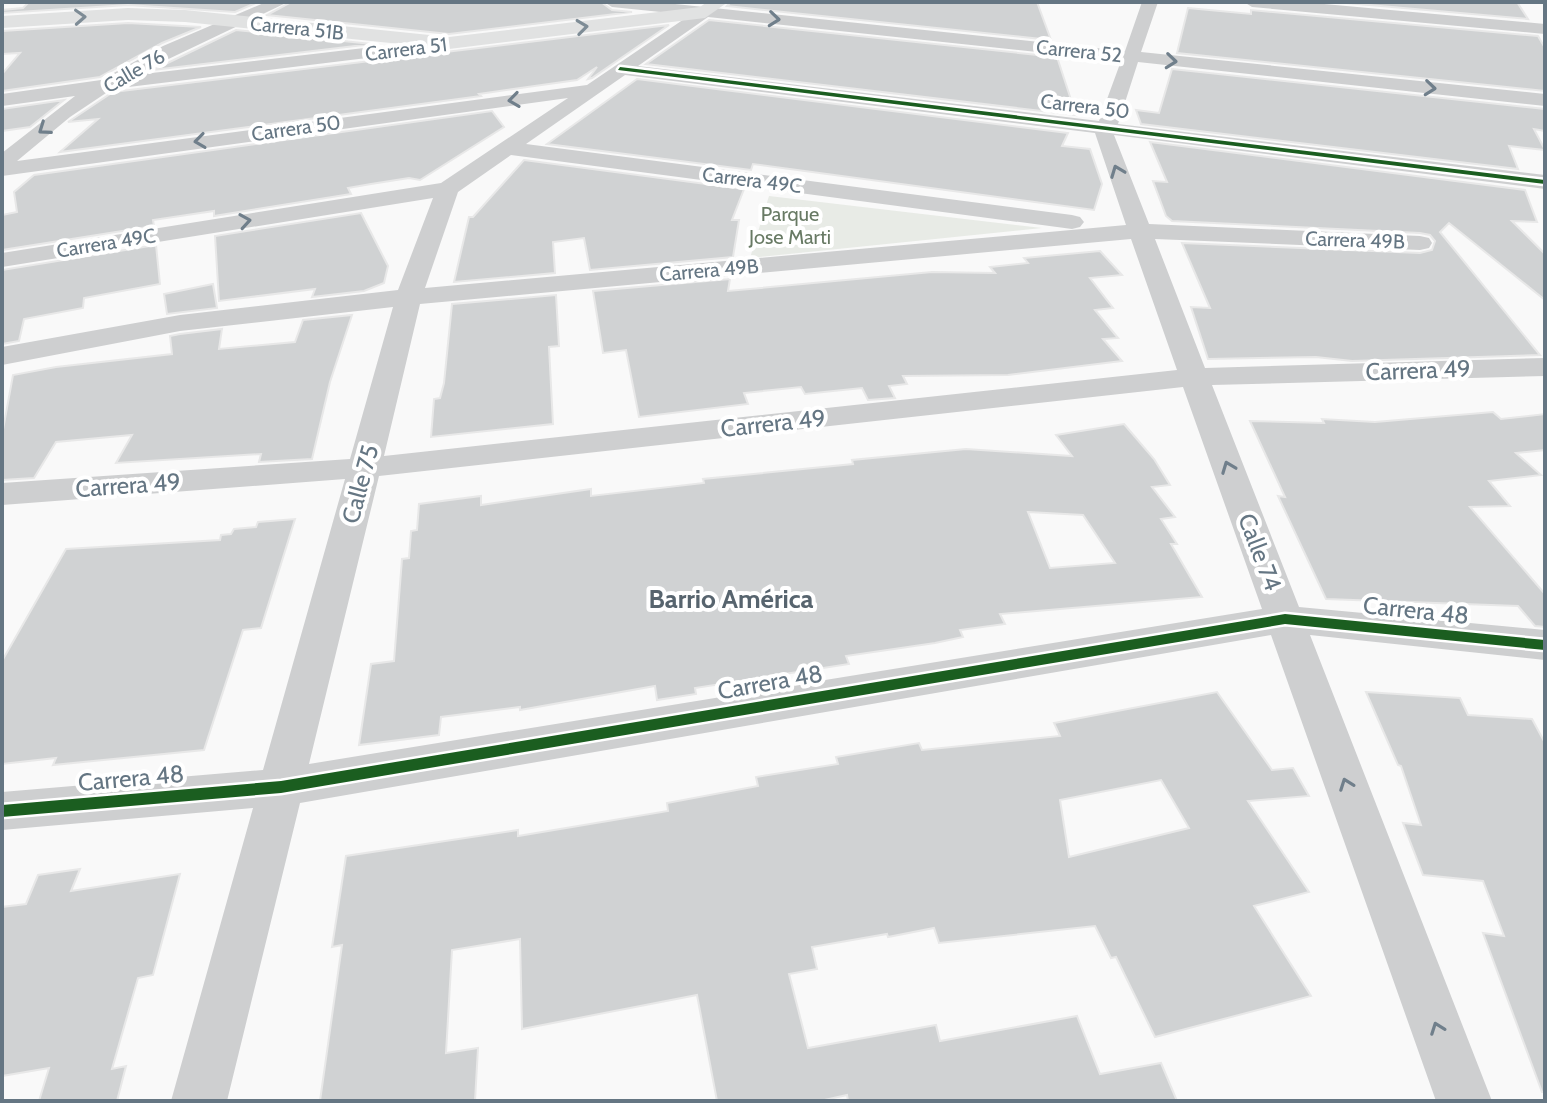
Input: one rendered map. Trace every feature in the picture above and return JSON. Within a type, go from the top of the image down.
[{"type":"main road","name":"Carrera 51","points":[[449,43],[652,18],[712,7]]},
{"type":"main road","name":"Carrera 51B","points":[[2,22],[128,14],[449,43]]},
{"type":"main road","points":[[652,18],[676,22],[679,28]]},
{"type":"main road","points":[[380,52],[401,45],[404,42],[401,39]]},
{"type":"street","name":"Calle 76","points":[[2,167],[19,147],[108,84],[167,51],[280,2]]},
{"type":"street","name":"Carrera 52","points":[[612,2],[712,7],[1545,100]]},
{"type":"street","points":[[1104,128],[1150,2]]},
{"type":"street","points":[[1252,2],[1545,29]]},
{"type":"street","points":[[448,189],[712,7]]},
{"type":"street","name":"Carrera 51","points":[[2,100],[59,94],[108,84],[449,43]]},
{"type":"street","name":"Carrera 50","points":[[620,69],[1545,182]]},
{"type":"street","name":"Carrera 51","points":[[2,87],[74,80],[108,84]]},
{"type":"street","name":"Carrera 50","points":[[2,167],[591,89]]},
{"type":"street","name":"Calle 74","points":[[1104,128],[1464,1101]]},
{"type":"street","name":"Carrera 49C","points":[[507,148],[1140,231]]},
{"type":"street","name":"Carrera 49C","points":[[2,260],[448,189]]},
{"type":"street","name":"Calle 75","points":[[199,1101],[409,297],[448,189]]},
{"type":"street","name":"Carrera 49B","points":[[2,356],[180,323],[409,297],[1140,231],[1420,243]]},
{"type":"street","name":"Carrera 49","points":[[2,494],[364,468],[1194,377],[1545,367]]},
{"type":"street","name":"Carrera 48","points":[[2,811],[281,787],[1285,619],[1545,645]]},
{"type":"green space","name":"Parque Jose Marti","points":[[769,196],[1042,228],[750,258]]},
{"type":"building","points":[[29,2],[258,2],[235,12],[128,5],[2,13],[2,10],[23,8]]},
{"type":"building","points":[[291,2],[601,2],[612,10],[632,12],[449,34],[267,15]]},
{"type":"building","points":[[731,2],[1037,2],[1051,40],[727,6]]},
{"type":"building","points":[[1335,2],[1517,2],[1528,19]]},
{"type":"building","points":[[1188,8],[1251,14],[1251,10],[1538,36],[1545,48],[1545,91],[1177,53]]},
{"type":"building","points":[[709,20],[1057,57],[1076,115],[646,64]]},
{"type":"building","points":[[128,23],[201,27],[162,43],[100,77],[2,91],[2,74],[20,53],[2,54],[2,31]]},
{"type":"building","points":[[669,25],[588,79],[597,67],[577,80],[479,94],[481,96],[60,152],[98,119],[68,122],[113,92]]},
{"type":"building","points":[[236,30],[372,44],[153,70]]},
{"type":"building","points":[[1172,69],[1545,109],[1545,131],[1534,129],[1545,150],[1509,146],[1518,169],[1141,124],[1136,110],[1159,113]]},
{"type":"building","points":[[637,79],[1068,133],[1062,146],[1090,149],[1102,184],[1094,210],[753,164],[751,170],[547,144]]},
{"type":"building","points":[[64,100],[30,127],[2,131],[2,109]]},
{"type":"building","points":[[492,111],[504,127],[420,180],[409,178],[348,188],[351,194],[214,216],[214,211],[153,220],[154,226],[2,250],[2,215],[17,212],[14,192],[34,175]]},
{"type":"building","points":[[1150,142],[1525,190],[1537,222],[1512,221],[1545,254],[1545,300],[1449,223],[1440,232],[1540,355],[1352,361],[1316,357],[1208,359],[1191,307],[1210,308],[1182,243],[1420,253],[1432,250],[1435,241],[1430,235],[1420,233],[1172,221],[1166,216],[1153,181],[1167,182]]},
{"type":"building","points":[[524,160],[744,189],[732,220],[739,220],[733,257],[590,270],[584,238],[553,242],[555,273],[454,282],[469,217],[473,217]]},
{"type":"building","points":[[361,213],[388,266],[384,283],[364,291],[312,297],[315,289],[219,301],[215,236]]},
{"type":"building","points":[[156,245],[160,284],[84,298],[83,308],[24,319],[19,341],[2,344],[2,270]]},
{"type":"building","points":[[1100,251],[1122,275],[1090,278],[1113,308],[1095,310],[1118,338],[1103,339],[1122,361],[1008,375],[903,376],[907,384],[889,386],[895,398],[868,400],[862,388],[805,394],[801,387],[744,393],[748,404],[639,417],[626,350],[603,353],[593,291],[730,279],[728,291],[932,272],[995,273],[990,267],[1028,263],[1024,258]]},
{"type":"building","points":[[213,284],[217,308],[167,314],[164,294]]},
{"type":"building","points":[[556,295],[559,346],[549,347],[553,424],[431,437],[434,399],[440,398],[444,383],[452,304]]},
{"type":"building","points":[[352,315],[330,382],[312,459],[259,462],[261,454],[116,463],[132,435],[56,442],[34,478],[2,480],[2,435],[13,375],[172,354],[170,336],[222,329],[219,349],[295,342],[303,320]]},
{"type":"building","points":[[1493,412],[1501,419],[1545,414],[1545,450],[1516,453],[1541,475],[1489,481],[1510,506],[1470,507],[1545,594],[1545,627],[1535,626],[1518,606],[1326,599],[1278,496],[1285,497],[1250,421],[1324,423],[1322,419],[1375,422]]},
{"type":"building","points":[[1124,424],[1154,459],[1170,485],[1152,487],[1175,517],[1161,519],[1177,544],[1171,544],[1202,597],[1000,614],[1005,624],[960,630],[963,637],[935,643],[846,656],[849,664],[695,688],[696,694],[657,700],[655,686],[520,710],[520,707],[441,717],[439,735],[359,745],[371,664],[394,661],[402,559],[409,558],[411,531],[417,530],[419,504],[481,496],[481,505],[591,489],[591,496],[704,483],[703,479],[853,464],[852,460],[966,449],[1072,456],[1056,435]],"holes":[[[1028,512],[1083,515],[1115,563],[1050,568]]]},
{"type":"building","points":[[295,519],[261,628],[243,630],[204,750],[53,765],[56,758],[2,764],[2,661],[66,549],[220,540],[221,535],[231,534],[234,529],[256,527],[258,522]]},
{"type":"building","points":[[1217,692],[1272,770],[1293,768],[1309,796],[1248,801],[1309,892],[1254,906],[1311,996],[1155,1037],[1116,957],[1111,958],[1095,926],[939,943],[934,928],[812,947],[817,969],[789,974],[808,1048],[936,1025],[940,1041],[1077,1016],[1100,1074],[1161,1063],[1177,1101],[848,1101],[847,1095],[820,1101],[717,1101],[697,995],[522,1029],[520,939],[452,950],[446,1053],[478,1048],[475,1101],[320,1101],[342,945],[332,947],[346,856],[518,830],[518,836],[668,811],[667,803],[758,786],[756,777],[838,764],[836,757],[919,743],[922,750],[1060,736],[1054,723]],"holes":[[[1161,780],[1189,828],[1069,857],[1060,800]]]},
{"type":"building","points":[[1366,692],[1460,698],[1468,715],[1532,719],[1545,743],[1545,1092],[1542,1092],[1483,933],[1504,936],[1483,881],[1423,875],[1403,823],[1421,825],[1401,766]]},
{"type":"building","points":[[80,869],[71,891],[180,874],[153,975],[138,978],[112,1069],[126,1066],[117,1101],[39,1101],[49,1068],[2,1076],[2,907],[26,904],[38,875]]},
{"type":"cycle path","points":[[620,69],[1545,182]]},
{"type":"cycle path","points":[[2,811],[281,787],[1285,619],[1545,645]]},
{"type":"district","name":"Barrio América","points":[[731,599]]}]
